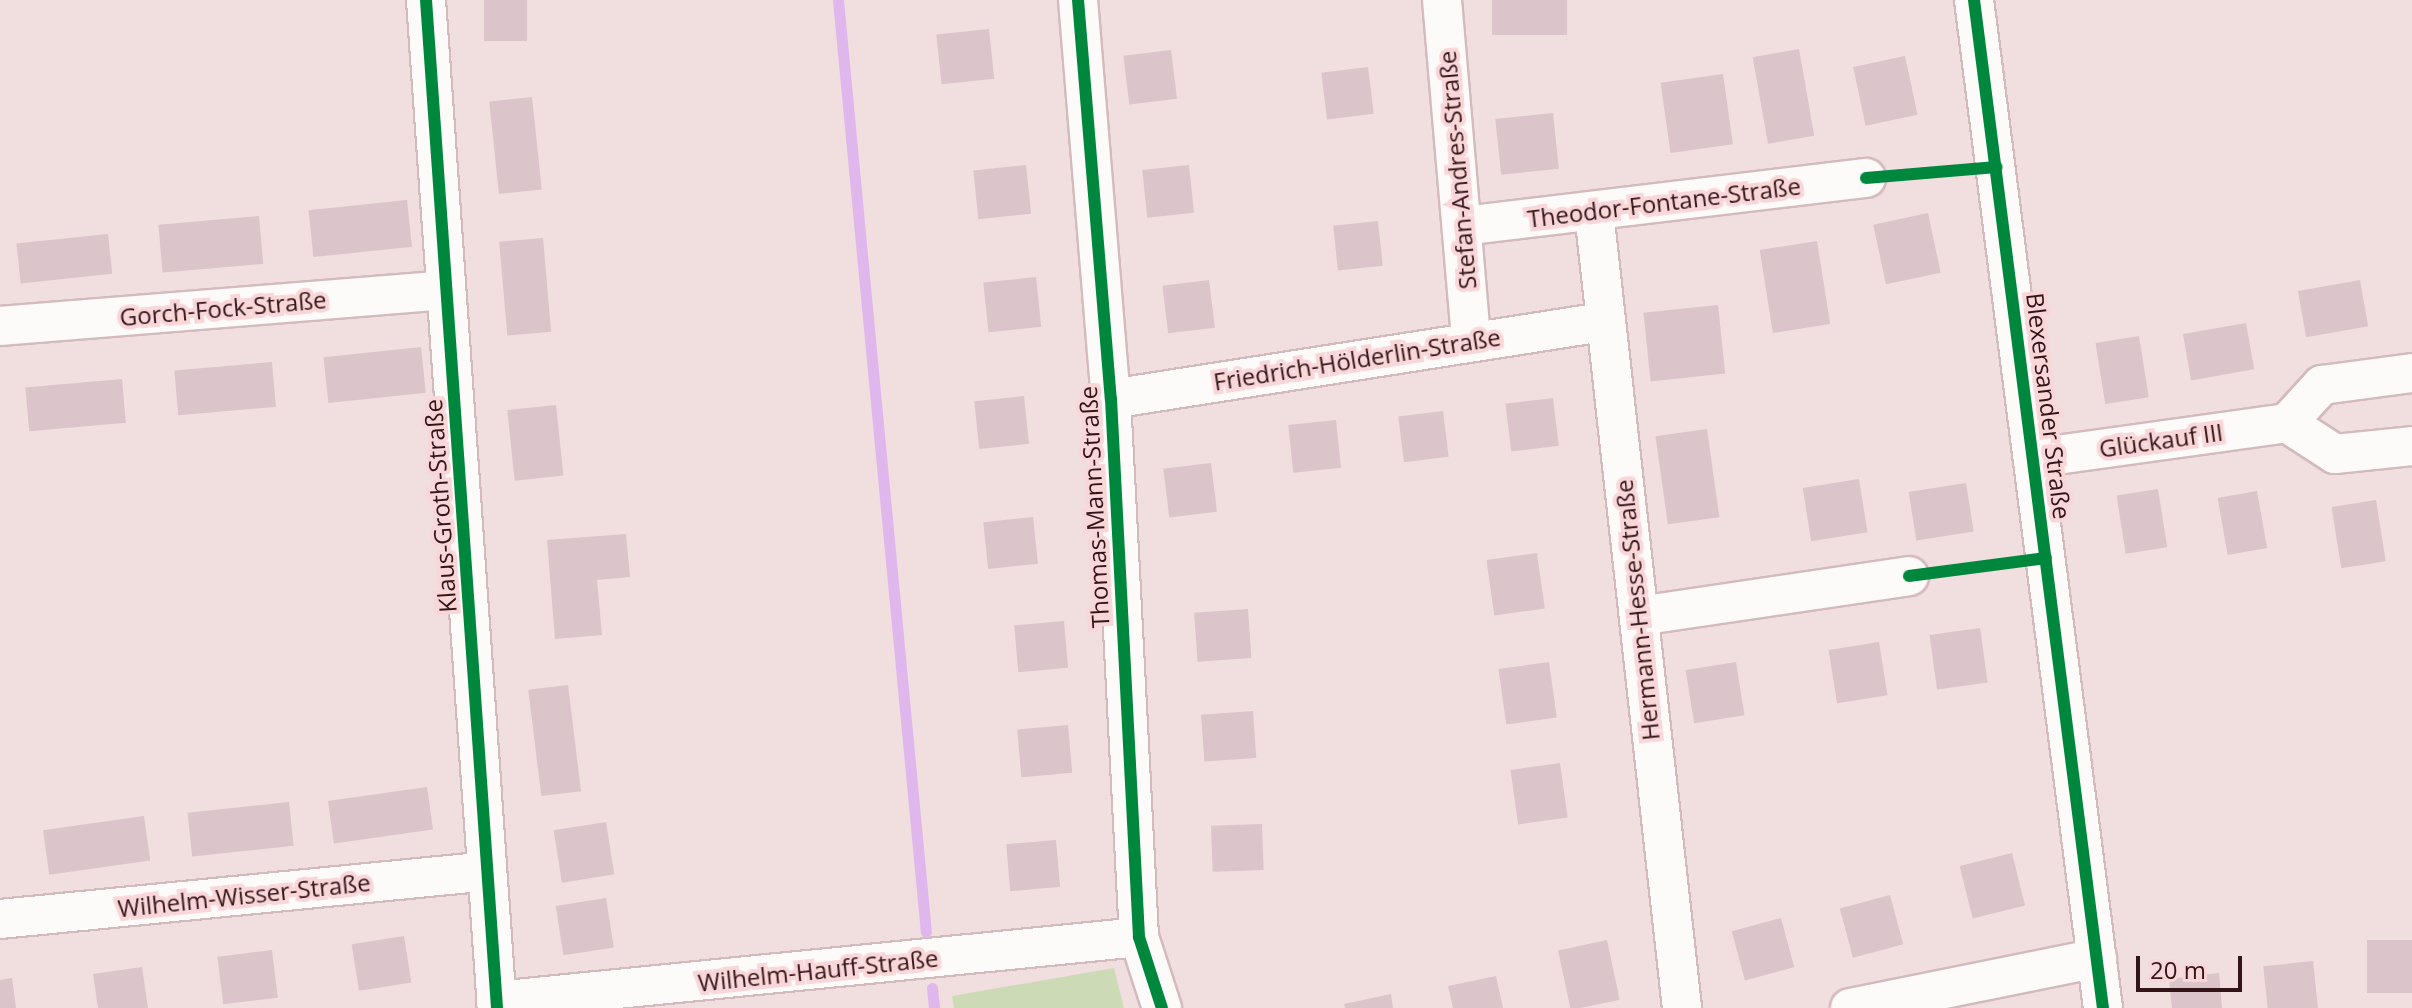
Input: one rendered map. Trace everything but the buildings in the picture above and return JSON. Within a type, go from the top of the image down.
[{"type":"street","name":"Klaus-Groth-Straße","points":[[426,0],[496,1004]]},
{"type":"street","name":"Thomas-Mann-Straße","points":[[1078,0],[1111,399],[1139,937],[1162,1008]]},
{"type":"street","name":"Stefan-Andres-Straße","points":[[1442,0],[1471,340]]},
{"type":"street","name":"Blexersander Straße","points":[[1974,0],[2103,1008]]},
{"type":"street","name":"Theodor-Fontane-Straße","points":[[1463,226],[1866,178]]},
{"type":"street","name":"Hermann-Hesse-Straße","points":[[1594,212],[1682,1008]]},
{"type":"street","name":"Gorch-Fock-Straße","points":[[0,326],[446,290]]},
{"type":"street","name":"Friedrich-Hölderlin-Straße","points":[[1111,399],[1471,340],[1604,322]]},
{"type":"street","points":[[2412,373],[2322,385],[2287,423],[2335,454],[2412,446]]},
{"type":"street","name":"Glückauf III","points":[[2035,458],[2287,423]]},
{"type":"street","points":[[1639,616],[1909,576]]},
{"type":"street","name":"Wilhelm-Wisser-Straße","points":[[0,919],[487,871]]},
{"type":"street","name":"Wilhelm-Hauff-Straße","points":[[496,1004],[727,994],[1139,937]]},
{"type":"street","points":[[1850,1008],[2097,958]]},
{"type":"green space","points":[[1114,968],[1124,1008],[954,1008],[952,996]]},
{"type":"waterway","points":[[838,0],[926,932]]},
{"type":"waterway","points":[[932,988],[934,1008]]},
{"type":"cycle path","points":[[426,0],[497,1008]]},
{"type":"cycle path","points":[[1078,0],[1111,399],[1139,937],[1162,1008]]},
{"type":"cycle path","points":[[1974,0],[2103,1008]]},
{"type":"cycle path","points":[[1866,178],[1997,167]]},
{"type":"cycle path","points":[[1909,576],[2046,558]]}]
